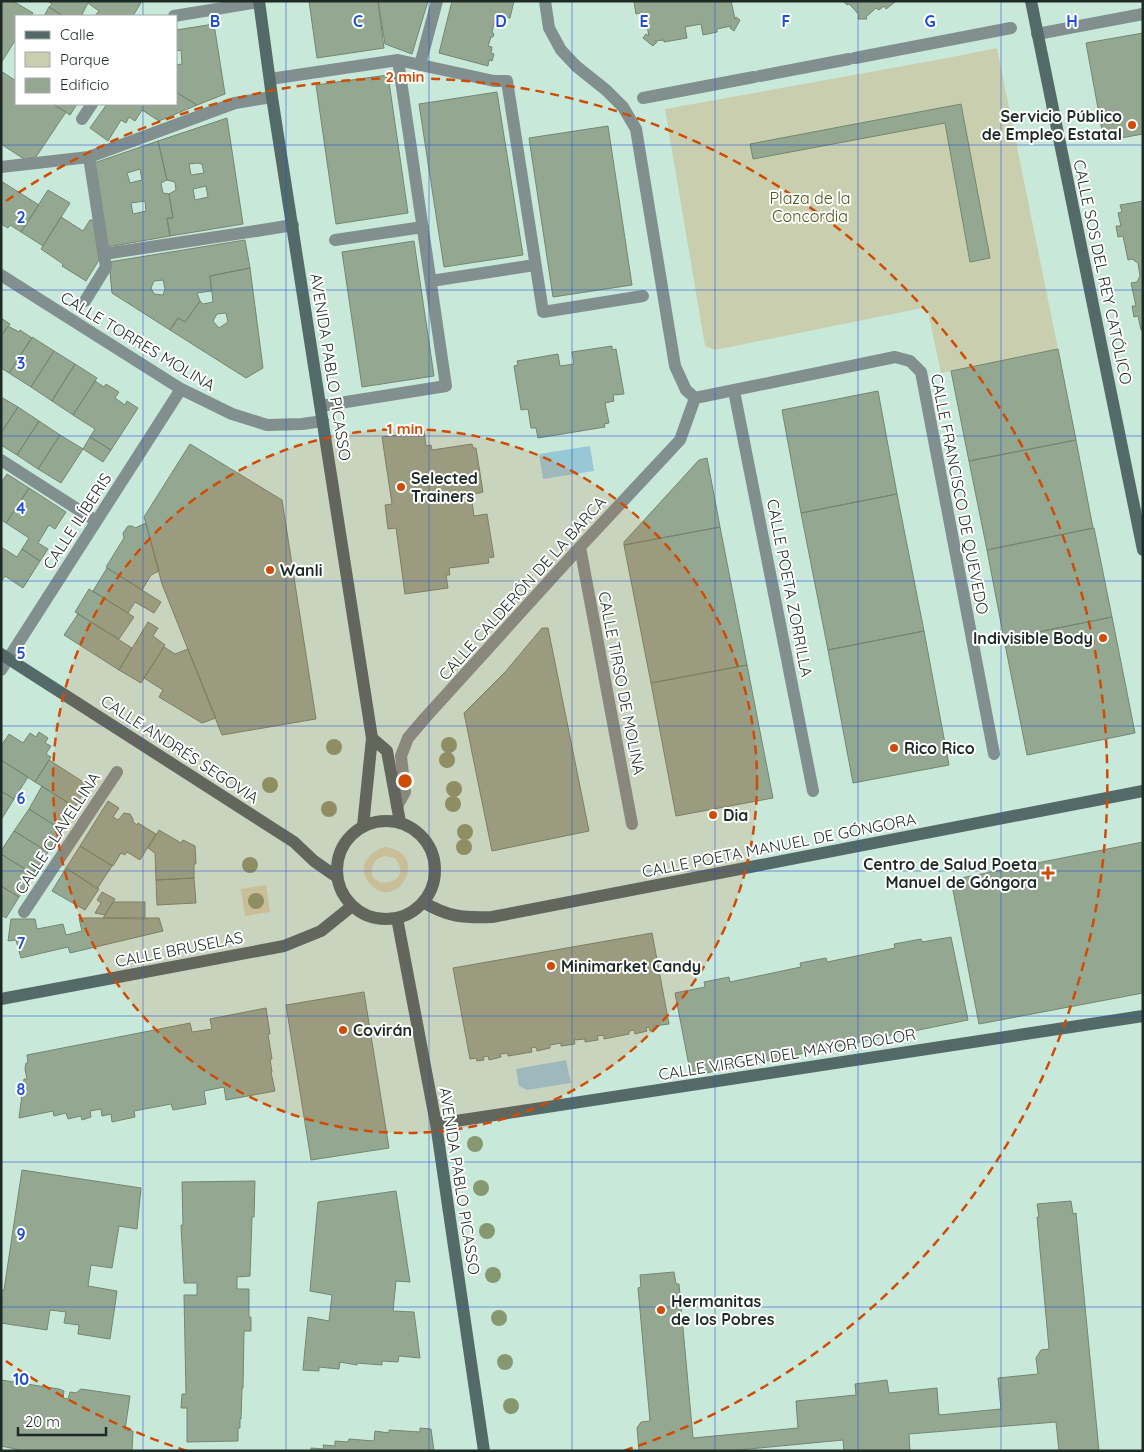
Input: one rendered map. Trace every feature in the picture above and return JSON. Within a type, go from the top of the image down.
[{"type":"main road","name":"CALLE SOS DEL REY CATÓLICO","points":[[1031,1],[1143,550]]},
{"type":"main road","name":"AVENIDA PABLO PICASSO","points":[[259,2],[372,738],[363,826]]},
{"type":"main road","name":"CALLE ANDRÉS SEGOVIA","points":[[5,656],[294,842],[314,861],[337,877]]},
{"type":"main road","points":[[372,738],[387,751],[400,822]]},
{"type":"main road","name":"CALLE POETA MANUEL DE GÓNGORA","points":[[423,902],[460,917],[492,917],[1143,791]]},
{"type":"main road","points":[[382,820],[400,822],[410,826],[419,833],[432,851],[435,863],[435,876],[431,890],[423,902],[412,912],[397,918],[375,918],[363,914],[352,906],[342,893],[337,877],[339,855],[342,846],[348,838],[363,826],[382,820]]},
{"type":"main road","name":"CALLE BRUSELAS","points":[[1,999],[284,946],[321,932],[352,906]]},
{"type":"main road","name":"AVENIDA PABLO PICASSO","points":[[397,918],[436,1124],[484,1451]]},
{"type":"main road","name":"CALLE VIRGEN DEL MAYOR DOLOR","points":[[436,1124],[1143,1016]]},
{"type":"street","points":[[420,65],[437,1]]},
{"type":"street","points":[[545,1],[549,28],[561,50],[576,66],[623,106],[636,129],[675,366],[686,390],[695,398],[734,391]]},
{"type":"street","points":[[178,15],[259,2]]},
{"type":"street","points":[[1038,34],[1143,14]]},
{"type":"street","points":[[643,98],[1011,28]]},
{"type":"street","points":[[321,406],[446,386],[398,60]]},
{"type":"street","points":[[270,79],[398,60],[500,81],[516,140],[543,312],[643,296]]},
{"type":"street","points":[[1,167],[89,158],[235,103],[272,96]]},
{"type":"street","points":[[82,118],[91,105]]},
{"type":"street","points":[[85,301],[106,267],[89,158]]},
{"type":"street","points":[[104,254],[293,225]]},
{"type":"street","points":[[335,240],[423,227]]},
{"type":"street","points":[[431,281],[536,265]]},
{"type":"street","name":"CALLE TORRES MOLINA","points":[[1,275],[181,389],[232,414],[267,425],[323,421]]},
{"type":"street","name":"CALLE FRANCISCO DE QUEVEDO","points":[[734,391],[895,357],[910,361],[921,372],[994,754]]},
{"type":"street","name":"CALLE ILÍBERIS","points":[[1,670],[5,656],[96,521],[181,389]]},
{"type":"street","name":"CALLE POETA ZORRILLA","points":[[734,391],[813,791]]},
{"type":"street","name":"CALLE CALDERÓN DE LA BARCA","points":[[397,806],[405,792],[401,756],[408,738],[580,547],[680,440],[695,398]]},
{"type":"street","points":[[1,460],[96,521]]},
{"type":"street","name":"CALLE TIRSO DE MOLINA","points":[[580,547],[632,824]]},
{"type":"street","name":"CALLE CLAVELLINA","points":[[24,912],[117,772]]},
{"type":"green space","name":"Plaza de la Concordia","points":[[997,48],[1058,349],[941,373],[927,307],[715,350],[705,346],[665,109]]},
{"type":"green space","points":[[385,847],[399,852],[406,860],[408,869],[405,879],[399,887],[390,892],[380,891],[370,884],[364,872],[366,861],[379,849]],"holes":[[[385,856],[395,858],[400,867],[399,874],[395,879],[388,882],[375,880],[372,874],[375,861]]]},
{"type":"green space","points":[[266,885],[270,912],[245,916],[241,889]]},
{"type":"water","points":[[590,446],[594,471],[543,479],[539,454]]},
{"type":"water","points":[[566,1060],[571,1083],[527,1090],[519,1086],[516,1069]]},
{"type":"building","points":[[1,1],[13,1],[33,13],[32,15],[15,15],[15,41],[1,63]]},
{"type":"building","points":[[48,1],[142,1],[134,15],[96,15],[99,11],[88,3],[82,14],[84,15],[61,15],[49,7],[52,4]]},
{"type":"building","points":[[309,1],[378,1],[384,48],[317,58]]},
{"type":"building","points":[[378,1],[428,1],[412,54],[385,44]]},
{"type":"building","points":[[452,1],[514,1],[510,18],[496,15],[492,32],[494,34],[488,46],[492,47],[491,53],[494,54],[492,61],[489,60],[488,66],[439,53]]},
{"type":"building","points":[[731,1],[735,19],[736,17],[740,20],[734,31],[730,28],[731,26],[703,35],[701,24],[685,27],[687,38],[664,42],[664,40],[655,41],[657,42],[653,46],[643,38],[646,34],[649,36],[647,26],[643,26],[640,13],[636,14],[634,2]]},
{"type":"building","points":[[843,1],[895,2],[886,9],[884,6],[879,10],[876,8],[866,17],[867,19],[858,19],[859,15],[849,4],[847,5]]},
{"type":"building","points":[[49,7],[62,15],[45,15]]},
{"type":"building","points":[[214,24],[225,94],[197,105],[178,93],[178,65],[182,64],[181,50],[178,51],[178,30]]},
{"type":"building","points":[[1143,33],[1143,134],[1104,141],[1086,43]]},
{"type":"building","points":[[1,71],[15,80],[15,105],[55,105],[66,112],[36,157],[24,159],[1,144]]},
{"type":"building","points":[[388,75],[408,213],[336,224],[316,85]]},
{"type":"building","points":[[497,92],[523,255],[444,267],[419,104]]},
{"type":"building","points":[[178,93],[197,105],[159,121],[142,110],[135,121],[129,117],[126,123],[121,120],[108,141],[90,128],[106,105],[178,105]]},
{"type":"building","points":[[961,104],[990,258],[970,262],[945,123],[753,159],[750,144]]},
{"type":"building","points":[[55,105],[76,105],[70,115]]},
{"type":"building","points":[[227,118],[243,224],[170,236],[167,218],[173,218],[169,194],[176,190],[175,182],[167,180],[158,141]],"holes":[[[189,164],[202,164],[204,173],[191,175]],[[206,186],[208,197],[195,200],[193,189]]]},
{"type":"building","points":[[608,126],[632,285],[553,297],[529,138]]},
{"type":"building","points":[[158,141],[167,180],[161,183],[163,193],[169,194],[173,218],[167,218],[170,236],[107,247],[94,163]],"holes":[[[140,169],[142,180],[130,183],[127,173]],[[145,201],[146,211],[133,214],[131,203]]]},
{"type":"building","points":[[1,181],[39,205],[21,232],[10,225],[8,228],[1,224]]},
{"type":"building","points":[[48,190],[70,203],[43,246],[21,232]]},
{"type":"building","points":[[1143,201],[1143,330],[1141,330],[1138,316],[1134,317],[1132,306],[1136,306],[1131,283],[1137,282],[1140,276],[1138,263],[1132,259],[1128,260],[1123,236],[1118,237],[1116,226],[1121,226],[1118,213],[1122,212],[1120,205]]},
{"type":"building","points":[[61,217],[83,231],[90,220],[93,220],[99,260],[86,281],[62,266],[63,264],[41,249]]},
{"type":"building","points":[[245,240],[250,268],[210,276],[211,291],[197,293],[200,301],[185,322],[178,318],[170,330],[112,293],[109,262]],"holes":[[[163,280],[165,289],[163,295],[154,294],[151,288],[154,281]]]},
{"type":"building","points":[[414,241],[434,376],[362,387],[342,252]]},
{"type":"building","points":[[250,268],[263,368],[246,378],[170,330],[178,318],[185,322],[200,301],[203,304],[213,302],[210,276]],"holes":[[[226,313],[228,322],[219,328],[213,321],[217,314]]]},
{"type":"building","points":[[1,318],[10,324],[1,336]]},
{"type":"building","points":[[8,326],[19,332],[20,330],[32,338],[9,373],[1,368],[1,336]]},
{"type":"building","points":[[32,337],[54,351],[31,387],[9,373]]},
{"type":"building","points":[[612,346],[612,350],[616,349],[624,394],[613,395],[614,401],[605,403],[609,423],[604,424],[605,427],[538,438],[536,428],[531,428],[528,409],[521,410],[514,366],[518,365],[517,361],[558,354],[560,366],[574,364],[572,352]]},
{"type":"building","points":[[1058,349],[1076,440],[969,461],[951,371]]},
{"type":"building","points":[[54,351],[75,364],[52,401],[31,387]]},
{"type":"building","points":[[75,364],[97,378],[73,415],[52,401]]},
{"type":"building","points":[[95,381],[104,387],[106,384],[119,392],[115,398],[125,405],[127,401],[138,408],[111,450],[90,437],[95,429],[73,415]]},
{"type":"building","points":[[878,391],[897,494],[801,513],[782,410]]},
{"type":"building","points":[[1,397],[18,407],[1,433]]},
{"type":"building","points":[[18,407],[39,421],[17,455],[1,445],[1,433]]},
{"type":"building","points":[[39,421],[60,435],[38,469],[17,455]]},
{"type":"building","points":[[424,431],[426,446],[431,445],[432,450],[472,444],[473,448],[476,448],[483,492],[471,495],[474,516],[487,514],[494,557],[488,558],[489,563],[449,568],[450,575],[446,575],[448,588],[405,594],[396,528],[388,529],[385,505],[392,504],[382,437]]},
{"type":"building","points":[[60,435],[83,449],[61,483],[38,469]]},
{"type":"building","points":[[90,437],[111,450],[103,462],[83,449]]},
{"type":"building","points":[[1076,440],[1093,528],[987,550],[969,461]]},
{"type":"building","points":[[190,444],[282,500],[316,719],[222,735],[162,584],[144,517]]},
{"type":"building","points":[[707,458],[720,527],[624,545],[624,542],[699,460]]},
{"type":"building","points":[[7,474],[29,488],[6,523],[1,520],[1,483]]},
{"type":"building","points":[[29,488],[66,512],[55,529],[49,525],[38,543],[48,549],[40,561],[22,549],[29,538],[6,523]]},
{"type":"building","points":[[897,494],[924,631],[828,650],[801,513]]},
{"type":"building","points":[[146,523],[159,571],[151,575],[142,590],[106,567],[124,538],[123,533],[128,526],[135,528]]},
{"type":"building","points":[[720,527],[747,665],[651,683],[624,545]]},
{"type":"building","points":[[1094,528],[1112,617],[1004,639],[987,550]]},
{"type":"building","points":[[1,547],[17,557],[22,549],[40,561],[23,588],[5,576],[1,582]]},
{"type":"building","points":[[107,568],[161,602],[154,613],[135,602],[128,613],[93,591]]},
{"type":"building","points":[[89,589],[134,617],[119,639],[75,612]]},
{"type":"building","points":[[78,614],[132,648],[119,670],[64,635]]},
{"type":"building","points":[[1112,617],[1135,733],[1027,755],[1004,639]]},
{"type":"building","points":[[148,622],[158,628],[153,636],[165,645],[141,683],[119,670]]},
{"type":"building","points":[[542,628],[548,628],[589,831],[492,851],[464,713],[506,671]]},
{"type":"building","points":[[924,631],[949,765],[853,783],[828,650]]},
{"type":"building","points":[[164,647],[175,654],[188,649],[216,718],[202,723],[159,697],[163,690],[144,678]]},
{"type":"building","points":[[747,665],[773,798],[676,816],[651,683]]},
{"type":"building","points":[[39,732],[48,738],[45,743],[51,746],[46,754],[51,757],[35,782],[1,760],[1,746],[9,734],[23,743],[30,733],[36,737]]},
{"type":"building","points":[[1,760],[28,777],[14,799],[1,791]]},
{"type":"building","points":[[49,760],[88,785],[75,807],[35,782]]},
{"type":"building","points":[[42,786],[76,808],[62,830],[29,809]]},
{"type":"building","points":[[1,791],[14,799],[1,820]]},
{"type":"building","points":[[108,801],[119,808],[113,817],[118,820],[124,813],[130,814],[133,822],[156,834],[140,860],[127,852],[125,855],[121,853],[113,866],[80,846]]},
{"type":"building","points":[[29,809],[62,830],[48,852],[14,831]]},
{"type":"building","points":[[159,830],[181,843],[183,840],[195,846],[196,864],[194,864],[194,878],[156,880],[155,853],[148,848]]},
{"type":"building","points":[[14,831],[48,852],[33,874],[1,854]]},
{"type":"building","points":[[1143,842],[1143,993],[979,1024],[951,880]]},
{"type":"building","points":[[80,846],[112,866],[97,889],[66,868]]},
{"type":"building","points":[[1,854],[33,874],[19,897],[1,886]]},
{"type":"building","points":[[66,868],[99,889],[85,910],[52,891]]},
{"type":"building","points":[[194,878],[196,903],[157,905],[156,880]]},
{"type":"building","points":[[1,886],[19,897],[6,918],[1,915]]},
{"type":"building","points":[[102,892],[115,899],[105,915],[95,913],[101,903],[97,900]]},
{"type":"building","points":[[113,902],[145,902],[145,919],[103,918]]},
{"type":"building","points":[[79,918],[159,918],[163,931],[70,953],[68,947],[21,958],[16,940],[8,941],[11,919],[35,919],[37,929],[63,924],[66,935],[82,931]]},
{"type":"building","points":[[652,933],[669,1024],[654,1026],[655,1030],[650,1031],[649,1027],[646,1028],[647,1031],[635,1034],[634,1030],[629,1031],[629,1034],[604,1039],[604,1035],[597,1036],[598,1040],[585,1042],[585,1039],[574,1040],[575,1044],[561,1046],[561,1043],[550,1045],[550,1048],[537,1051],[536,1047],[531,1048],[532,1052],[508,1056],[508,1053],[500,1054],[501,1057],[489,1060],[488,1056],[483,1057],[484,1060],[470,1059],[453,968]]},
{"type":"building","points":[[951,937],[968,1020],[691,1076],[675,993],[705,987],[704,982],[729,977],[730,982],[801,967],[800,963],[826,958],[827,962],[895,948],[894,944],[921,939],[922,942]]},
{"type":"building","points":[[364,992],[389,1148],[311,1160],[286,1005]]},
{"type":"building","points":[[266,1008],[272,1059],[270,1059],[271,1072],[275,1091],[226,1100],[224,1087],[204,1091],[206,1104],[173,1110],[171,1104],[134,1111],[135,1117],[112,1122],[111,1114],[102,1116],[101,1109],[90,1111],[91,1117],[82,1120],[81,1116],[68,1119],[66,1113],[54,1116],[53,1111],[19,1118],[24,1079],[27,1079],[25,1069],[26,1063],[28,1063],[27,1055],[190,1023],[192,1032],[212,1029],[210,1019]]},
{"type":"building","points":[[22,1170],[141,1188],[137,1229],[119,1226],[112,1268],[91,1265],[88,1286],[117,1291],[110,1339],[78,1334],[79,1325],[64,1323],[66,1312],[50,1310],[47,1330],[1,1323],[1,1290],[4,1290]]},
{"type":"building","points":[[255,1181],[250,1276],[237,1277],[237,1289],[249,1289],[249,1317],[251,1317],[251,1331],[244,1331],[243,1388],[238,1441],[187,1442],[187,1408],[181,1408],[182,1394],[186,1394],[184,1295],[197,1295],[197,1283],[184,1283],[181,1225],[183,1225],[182,1182]]},
{"type":"building","points":[[396,1191],[410,1282],[396,1281],[393,1311],[414,1312],[420,1358],[399,1356],[398,1362],[382,1361],[382,1365],[357,1363],[357,1365],[340,1362],[339,1369],[319,1367],[319,1371],[303,1370],[308,1317],[329,1321],[332,1295],[310,1291],[318,1202]]},
{"type":"building","name":"Hermanitas de los Pobres","points":[[1071,1201],[1073,1214],[1076,1213],[1099,1451],[1059,1451],[1056,1422],[909,1434],[910,1451],[844,1451],[843,1440],[728,1451],[639,1451],[637,1428],[641,1422],[650,1421],[638,1288],[641,1287],[640,1275],[674,1272],[676,1284],[679,1284],[693,1438],[798,1428],[796,1401],[856,1395],[855,1384],[887,1380],[889,1393],[937,1388],[939,1415],[1001,1409],[998,1378],[1038,1374],[1036,1358],[1041,1350],[1049,1349],[1037,1204]]},
{"type":"building","points":[[1,1380],[59,1389],[64,1391],[63,1398],[68,1399],[70,1392],[76,1393],[81,1389],[130,1396],[125,1430],[133,1431],[132,1451],[25,1451],[1,1446]]},
{"type":"building","points":[[420,1428],[431,1429],[434,1451],[311,1451],[311,1448],[324,1449],[323,1445],[335,1446],[335,1441],[348,1442],[349,1439],[374,1441],[375,1431],[389,1433],[389,1430],[420,1432]]},
{"type":"place","name":"Servicio Público de Empleo Estatal","points":[[1132,125]]},
{"type":"place","name":"Selected Trainers","points":[[401,487]]},
{"type":"place","name":"Wanli","points":[[270,570]]},
{"type":"place","name":"Indivisible Body","points":[[1103,638]]},
{"type":"place","name":"Rico Rico","points":[[894,748]]},
{"type":"place","name":"Dia","points":[[713,815]]},
{"type":"place","name":"Centro de Salud Poeta Manuel de Góngora","points":[[1048,873]]},
{"type":"place","name":"Minimarket Candy","points":[[551,966]]},
{"type":"place","name":"Covirán","points":[[343,1030]]},
{"type":"place","name":"Hermanitas de los Pobres","points":[[661,1310]]}]
